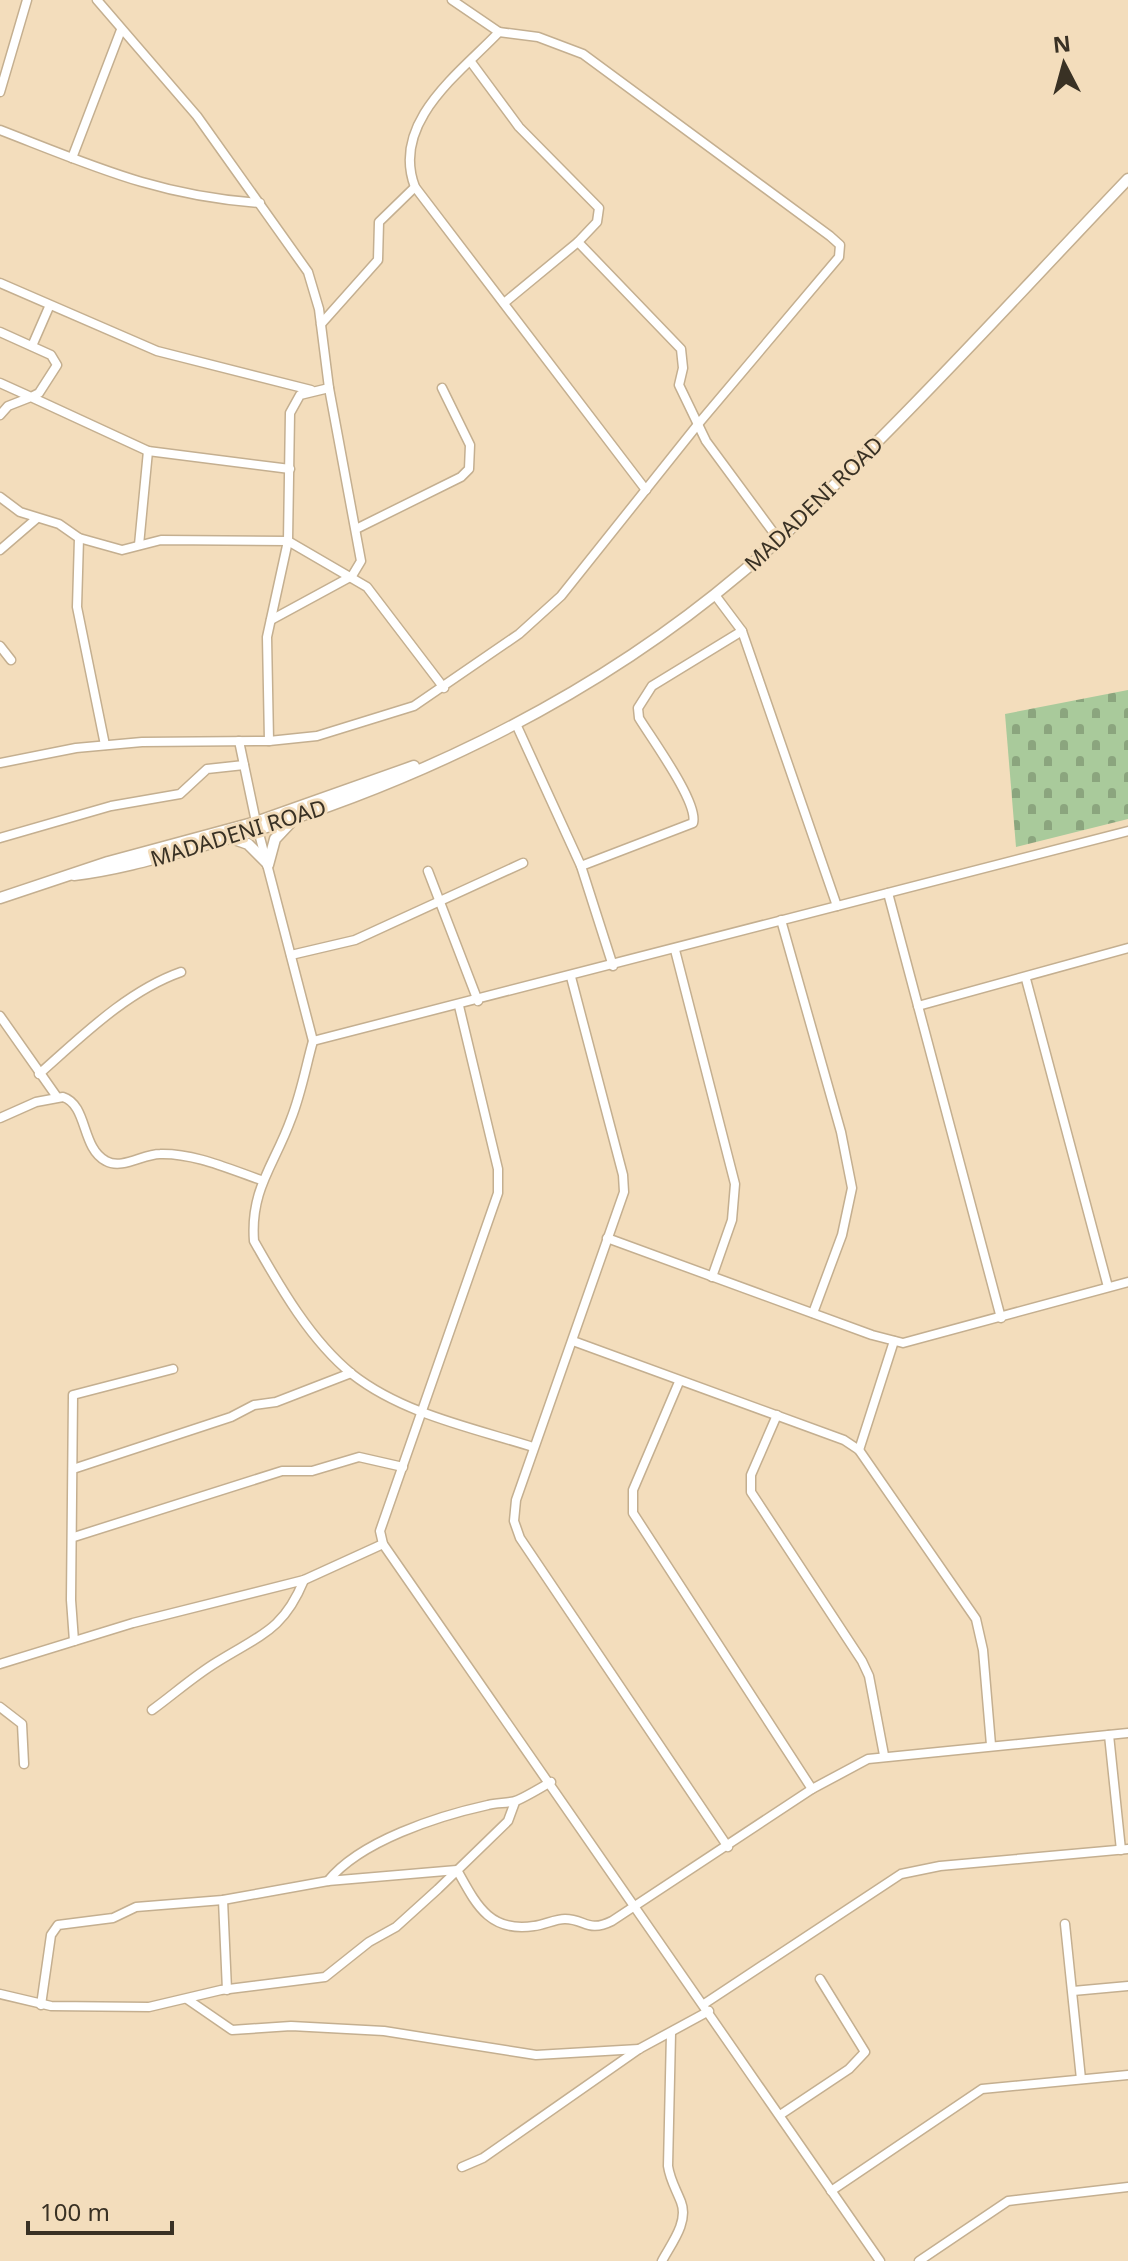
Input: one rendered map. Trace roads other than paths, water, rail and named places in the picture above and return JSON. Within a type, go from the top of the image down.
[{"type":"street","points":[[0,92],[27,0]]},
{"type":"street","points":[[97,0],[197,116],[308,272],[321,324],[329,388],[361,561],[352,576],[271,620]]},
{"type":"street","points":[[0,763],[105,745],[269,741],[317,736],[414,706],[444,688],[519,634],[561,596],[699,423],[839,257],[840,245],[583,54],[538,37],[499,32],[452,0]]},
{"type":"street","points":[[72,158],[121,30]]},
{"type":"street","points":[[499,32],[439,91],[417,133],[408,161],[415,187],[646,490]]},
{"type":"street","points":[[471,62],[519,127],[599,208],[597,222],[578,242],[504,303]]},
{"type":"street","points":[[0,130],[153,188],[199,198],[260,203]]},
{"type":"street","name":"MADADENI ROAD","points":[[0,898],[108,862],[301,815],[443,758],[516,724],[614,666],[715,595],[779,540],[897,422],[1128,179]]},
{"type":"street","points":[[321,324],[376,263],[379,222],[415,187]]},
{"type":"street","points":[[578,242],[681,349],[683,368],[679,385],[709,446],[779,540]]},
{"type":"street","points":[[0,283],[49,307],[157,351],[312,390]]},
{"type":"street","points":[[32,346],[49,307]]},
{"type":"street","points":[[0,332],[54,357],[57,365],[39,393],[8,406],[0,415]]},
{"type":"street","points":[[0,383],[148,451],[290,469]]},
{"type":"street","points":[[269,741],[266,663],[271,620],[288,541],[290,413],[300,395],[329,388]]},
{"type":"street","points":[[356,529],[461,477],[469,469],[470,445],[442,388]]},
{"type":"street","points":[[139,545],[148,451]]},
{"type":"street","points":[[0,497],[36,519],[59,524],[79,538],[117,549],[161,540],[288,541],[367,587],[444,688]]},
{"type":"street","points":[[0,550],[36,519]]},
{"type":"street","points":[[79,538],[77,607],[105,745]]},
{"type":"street","points":[[715,595],[742,631],[837,906]]},
{"type":"street","points":[[581,866],[693,823],[695,815],[639,718],[638,708],[652,686],[742,631]]},
{"type":"street","points":[[0,646],[11,660]]},
{"type":"street","points":[[516,724],[581,866],[613,966]]},
{"type":"street","points":[[239,741],[257,826],[313,1041],[291,1119],[261,1180],[252,1224],[254,1241],[316,1334],[351,1373],[421,1411],[533,1447]]},
{"type":"street","name":"MADADENI ROAD","points":[[74,875],[113,869],[230,839],[257,826],[443,758]]},
{"type":"street","points":[[0,838],[111,806],[175,796],[207,769],[244,765]]},
{"type":"street","points":[[268,864],[278,834],[301,815]]},
{"type":"street","points":[[313,1041],[459,1006],[1128,831]]},
{"type":"street","points":[[230,839],[248,844],[268,864]]},
{"type":"street","points":[[291,955],[355,940],[523,863]]},
{"type":"street","points":[[428,871],[478,1001]]},
{"type":"street","points":[[888,893],[1001,1318]]},
{"type":"street","points":[[781,920],[841,1132],[852,1188],[842,1235],[813,1313]]},
{"type":"street","points":[[918,1006],[1026,979],[1128,948]]},
{"type":"street","points":[[675,950],[735,1184],[732,1220],[712,1277]]},
{"type":"street","points":[[39,1074],[131,999],[181,972]]},
{"type":"street","points":[[571,977],[623,1175],[624,1192],[533,1447],[514,1510],[520,1538],[728,1847]]},
{"type":"street","points":[[1026,979],[1108,1287]]},
{"type":"street","points":[[459,1006],[498,1169],[498,1193],[380,1531],[383,1544],[551,1782],[880,2261]]},
{"type":"street","points":[[0,1016],[57,1097],[74,1103],[90,1146],[106,1162],[117,1164],[149,1155],[172,1155],[261,1180]]},
{"type":"street","points":[[0,1118],[57,1097]]},
{"type":"street","points":[[607,1238],[894,1341],[915,1342],[1128,1282]]},
{"type":"street","points":[[573,1341],[844,1440],[859,1450],[976,1619],[983,1650],[991,1745]]},
{"type":"street","points":[[859,1450],[894,1341]]},
{"type":"street","points":[[74,1641],[71,1600],[73,1395],[173,1369]]},
{"type":"street","points":[[73,1469],[231,1417],[254,1405],[276,1402],[351,1373]]},
{"type":"street","points":[[679,1382],[633,1490],[633,1513],[812,1789]]},
{"type":"street","points":[[777,1415],[751,1475],[751,1492],[862,1661],[872,1688],[884,1755]]},
{"type":"street","points":[[74,1537],[282,1471],[312,1471],[359,1457],[403,1467]]},
{"type":"street","points":[[0,1664],[74,1641],[304,1580],[383,1544]]},
{"type":"street","points":[[152,1710],[218,1661],[269,1632],[295,1601],[304,1580]]},
{"type":"street","points":[[0,1707],[22,1724],[24,1764]]},
{"type":"street","points":[[457,1870],[478,1908],[488,1919],[504,1926],[518,1928],[564,1919],[594,1927],[612,1921],[812,1789],[859,1763],[884,1755],[1128,1733]]},
{"type":"street","points":[[462,2167],[483,2158],[639,2049],[671,2033],[901,1874],[940,1866],[1125,1850],[1109,1735]]},
{"type":"street","points":[[328,1881],[341,1865],[358,1854],[403,1834],[490,1804],[515,1802],[551,1782]]},
{"type":"street","points":[[0,1994],[41,2005],[149,2007],[227,1990],[333,1974],[369,1942],[396,1927],[457,1870],[508,1821],[515,1802]]},
{"type":"street","points":[[41,2005],[51,1935],[58,1925],[113,1918],[136,1907],[223,1900],[328,1881],[457,1870]]},
{"type":"street","points":[[223,1900],[227,1990]]},
{"type":"street","points":[[1065,1924],[1081,2079]]},
{"type":"street","points":[[780,2115],[849,2069],[865,2052],[820,1979]]},
{"type":"street","points":[[1073,1991],[1128,1986]]},
{"type":"street","points":[[187,1999],[232,2030],[291,2026],[384,2031],[536,2055],[639,2049]]},
{"type":"street","points":[[662,2261],[683,2218],[668,2166],[671,2033]]},
{"type":"street","points":[[831,2191],[982,2089],[1128,2075]]},
{"type":"street","points":[[919,2261],[1008,2201],[1128,2187]]}]
